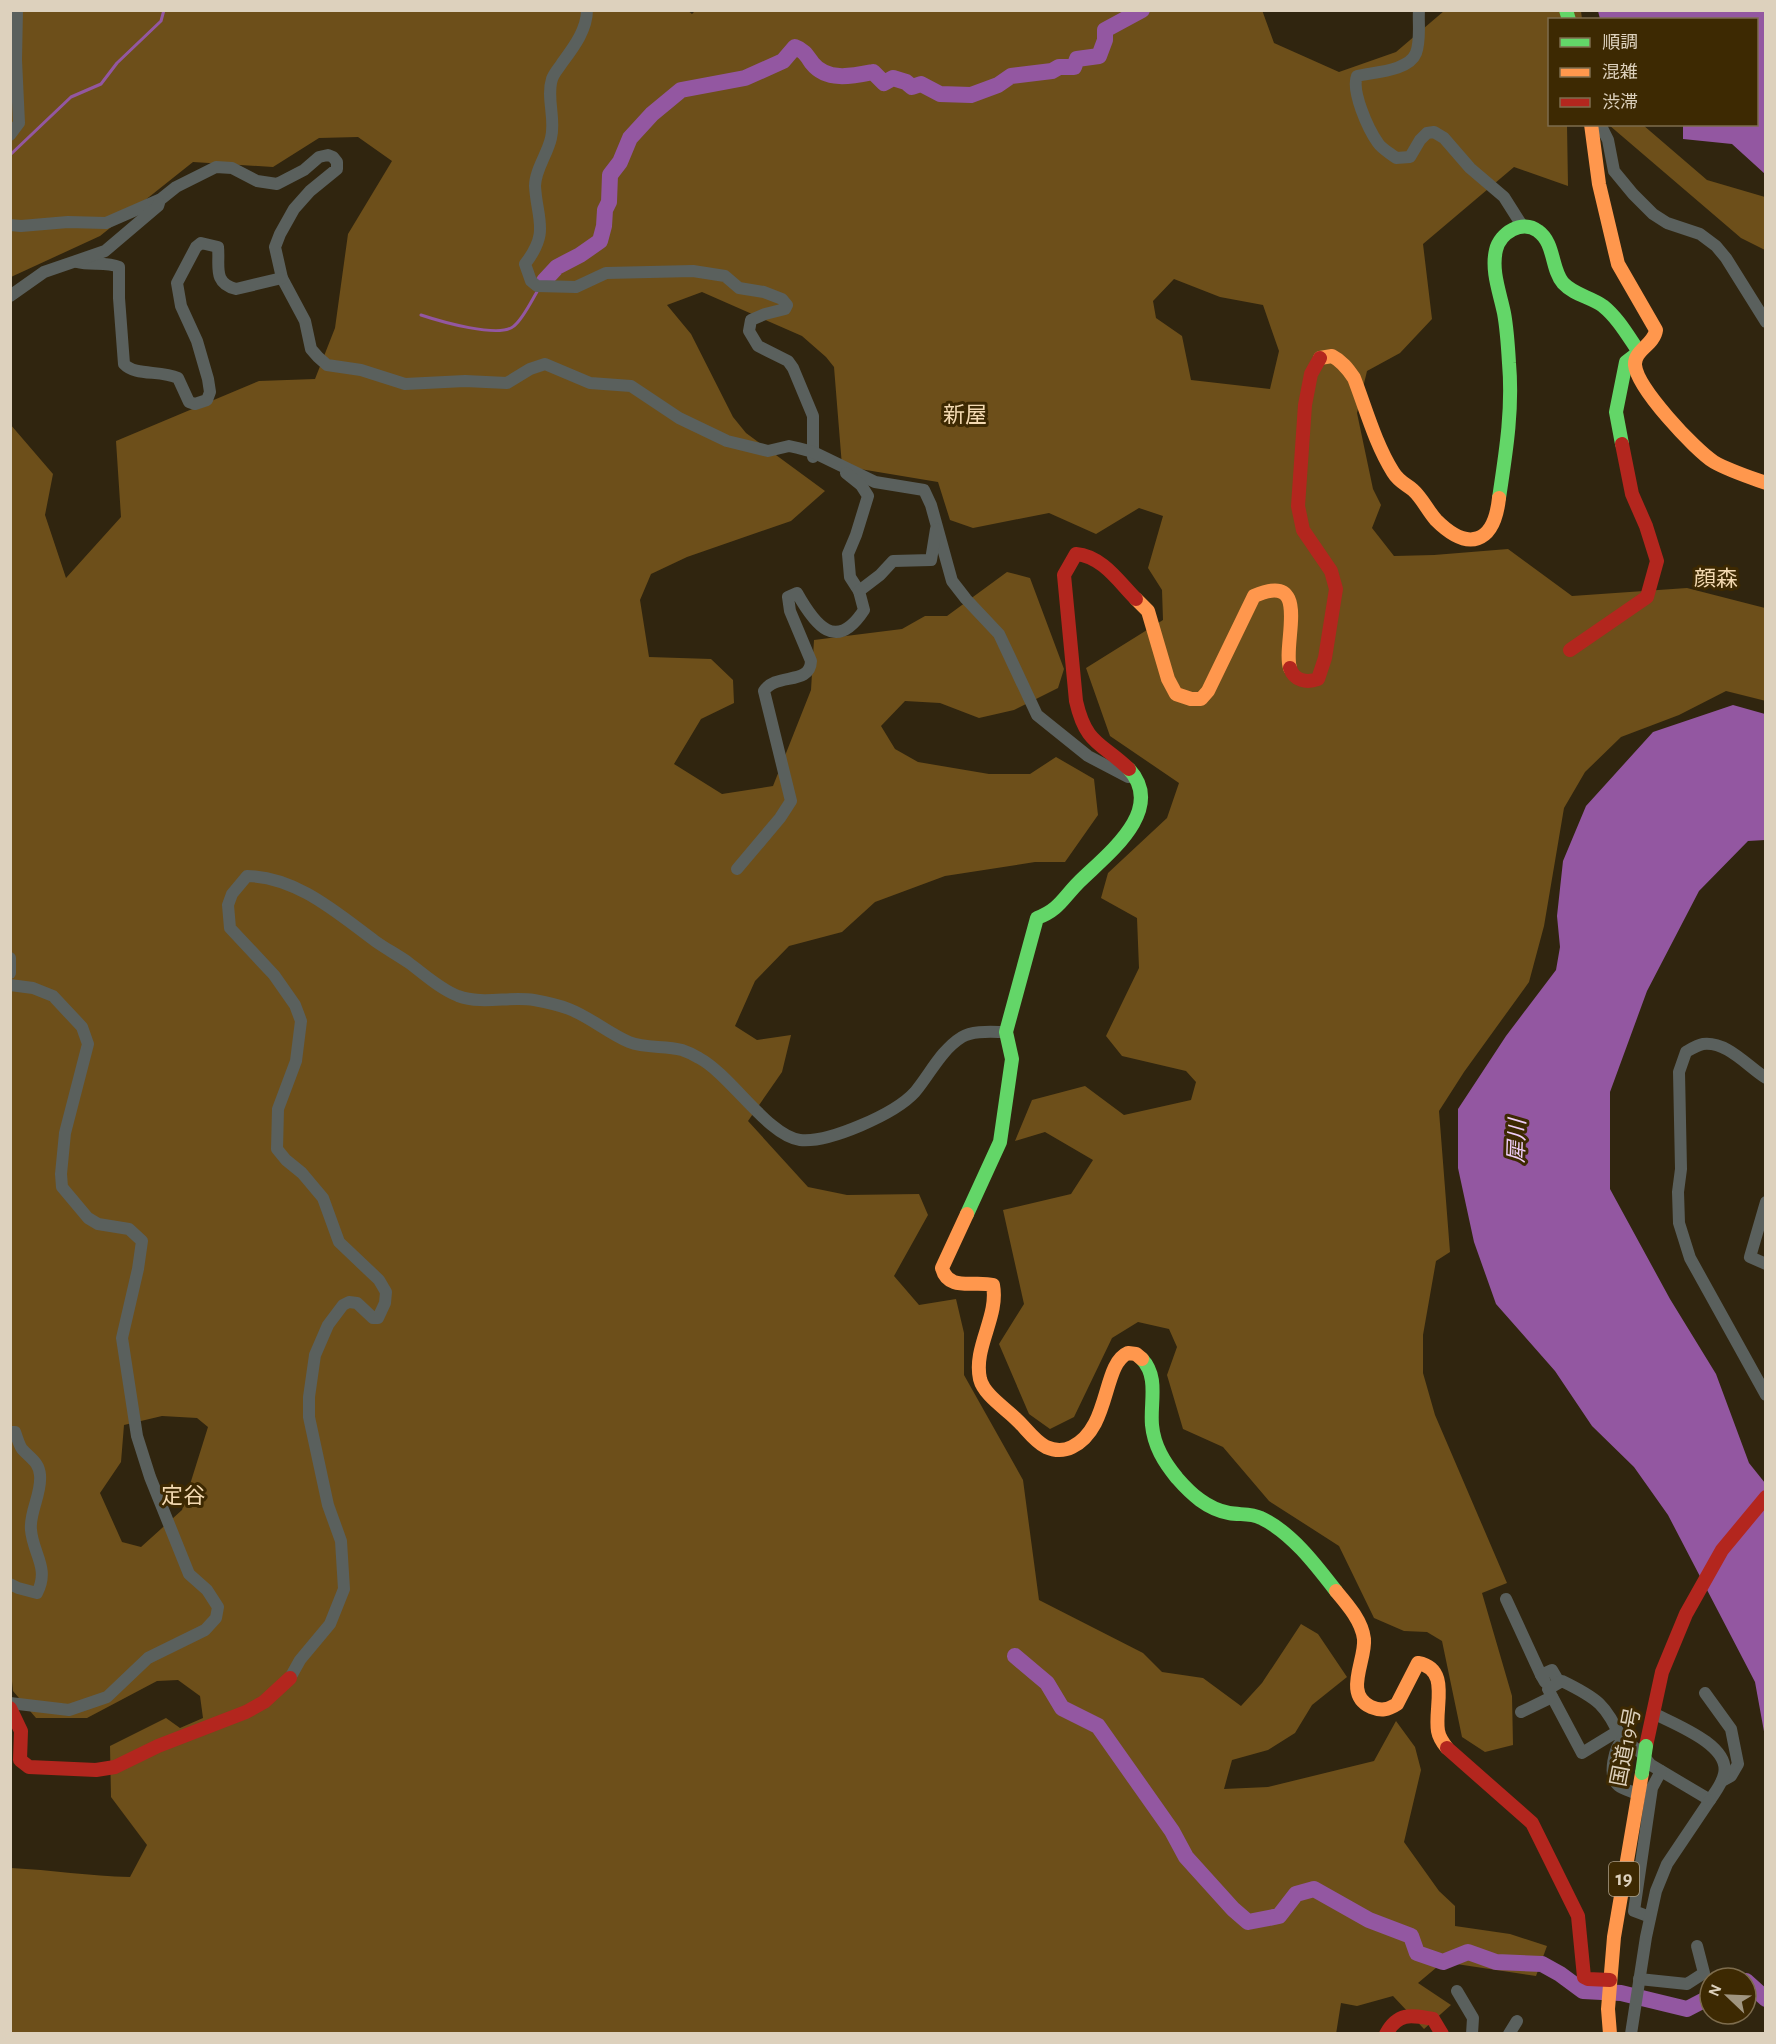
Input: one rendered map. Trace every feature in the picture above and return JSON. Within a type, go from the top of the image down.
[{"type":"main road","points":[[1570,650],[1647,597],[1657,561],[1646,526],[1632,494],[1616,412],[1626,362],[1653,339],[1656,330],[1618,264],[1599,184],[1591,126]]},
{"type":"main road","points":[[1609,1983],[1584,1977],[1578,1916],[1532,1823],[1452,1754],[1442,1742],[1438,1729],[1437,1680],[1429,1664],[1418,1663],[1397,1704],[1393,1707],[1379,1709],[1363,1702],[1357,1692],[1357,1677],[1364,1642],[1360,1626],[1351,1609],[1309,1559],[1287,1537],[1266,1521],[1254,1516],[1215,1509],[1186,1488],[1162,1458],[1156,1444],[1152,1426],[1152,1378],[1147,1365],[1140,1356],[1133,1353],[1122,1354],[1111,1378],[1099,1417],[1089,1435],[1071,1449],[1061,1451],[1044,1446],[983,1386],[980,1379],[979,1369],[996,1290],[989,1282],[960,1284],[946,1280],[942,1268],[1000,1142],[1012,1059],[1006,1032],[1037,918],[1053,911],[1117,848],[1127,835],[1139,806],[1139,785],[1135,776],[1094,741],[1078,709],[1064,575],[1076,554],[1097,560],[1148,611],[1168,679],[1176,694],[1191,699],[1201,699],[1208,691],[1254,596],[1261,592],[1276,590],[1287,595],[1292,605],[1289,670],[1301,681],[1310,682],[1318,679],[1324,661],[1336,592],[1332,574],[1304,530],[1298,511],[1303,425],[1310,379],[1317,362],[1323,356],[1336,358],[1354,378],[1386,460],[1400,482],[1413,491],[1444,527],[1458,537],[1479,541],[1487,537],[1495,524],[1511,407],[1505,319],[1497,282],[1496,252],[1499,243],[1508,231],[1523,227],[1538,230],[1544,236],[1561,280],[1568,287],[1600,303],[1614,315],[1639,352]]},
{"type":"main road","points":[[1639,352],[1635,362],[1636,372],[1642,384],[1681,432],[1708,458],[1740,474],[1766,483]]},
{"type":"main road","name":"国道19号","points":[[1610,2034],[1609,1983],[1614,1937],[1646,1746],[1662,1672],[1677,1632],[1695,1595],[1722,1550],[1766,1497]]},
{"type":"main road","points":[[10,1708],[21,1731],[20,1760],[28,1767],[96,1770],[116,1767],[158,1746],[246,1712],[264,1702],[290,1677]]},
{"type":"main road","points":[[1386,2034],[1390,2024],[1400,2017],[1412,2015],[1433,2019],[1442,2034]]},
{"type":"street","points":[[10,135],[19,123],[16,60],[17,10]]},
{"type":"street","points":[[587,10],[582,33],[552,78],[550,106],[553,126],[535,183],[541,232],[538,243],[525,264],[531,281],[537,286],[576,287],[606,273],[693,271],[725,276],[739,288],[764,292],[782,299],[787,305],[785,309],[751,320],[749,331],[758,346],[788,361],[793,368],[813,416],[813,460],[851,476],[868,496],[848,554],[850,577],[859,591],[864,610],[855,623],[839,632],[831,631],[818,625],[797,593],[788,597],[789,611],[811,662],[811,668],[803,676],[768,684],[764,691],[791,801],[780,818],[737,869]]},
{"type":"street","points":[[1419,10],[1418,42],[1416,53],[1411,61],[1401,66],[1357,76],[1354,82],[1356,94],[1370,128],[1379,145],[1396,158],[1410,157],[1427,133],[1434,132],[1444,138],[1470,168],[1504,197],[1523,227]]},
{"type":"street","points":[[1602,126],[1608,140],[1614,171],[1653,214],[1667,223],[1700,234],[1716,246],[1766,322]]},
{"type":"street","points":[[10,225],[106,223],[161,198],[176,187],[216,167],[232,168],[257,181],[277,184],[304,170],[319,157],[328,155],[333,157],[337,162],[337,169],[310,191],[294,209],[275,247],[282,278],[305,321],[311,349],[327,365],[361,370],[405,384],[465,381],[487,384],[507,383],[545,364],[590,383],[631,386],[679,418],[727,441],[768,451],[789,446],[813,452],[875,482],[924,490],[932,505],[952,581],[999,634],[1037,715],[1088,756],[1128,777],[1135,776]]},
{"type":"street","points":[[10,296],[44,272],[105,251],[158,206],[161,198]]},
{"type":"street","points":[[77,262],[89,265],[110,264],[119,267],[124,364],[134,371],[154,372],[178,378],[189,402],[195,404],[207,400],[210,392],[197,341],[181,306],[177,284],[196,248],[201,243],[218,247],[219,278],[223,284],[230,287],[236,289],[282,278]]},
{"type":"street","points":[[859,591],[880,575],[893,561],[931,560],[936,524]]},
{"type":"street","points":[[290,1677],[300,1660],[330,1624],[344,1589],[341,1540],[328,1505],[309,1417],[309,1396],[315,1355],[328,1325],[343,1305],[349,1302],[357,1303],[373,1318],[378,1318],[385,1303],[386,1293],[379,1280],[339,1242],[323,1198],[277,1149],[278,1109],[296,1061],[301,1021],[295,1005],[274,975],[230,928],[228,905],[232,894],[247,876],[258,876],[275,881],[318,899],[441,987],[458,996],[469,999],[504,1001],[526,999],[543,1002],[570,1009],[631,1043],[682,1050],[701,1059],[722,1075],[770,1124],[799,1140],[819,1138],[884,1115],[914,1093],[948,1048],[963,1035],[1006,1032]]},
{"type":"street","points":[[10,958],[10,973]]},
{"type":"street","points":[[10,985],[33,988],[52,996],[82,1027],[88,1044],[65,1133],[62,1187],[88,1218],[98,1224],[129,1229],[142,1241],[122,1338],[137,1436],[150,1477],[189,1574],[207,1590],[218,1606],[216,1618],[205,1630],[148,1658],[107,1697],[69,1710],[10,1703]]},
{"type":"street","points":[[1766,1078],[1732,1052],[1716,1044],[1701,1044],[1686,1052],[1679,1072],[1681,1169],[1678,1192],[1679,1223],[1690,1258],[1766,1395]]},
{"type":"street","points":[[1766,1202],[1750,1257],[1766,1264]]},
{"type":"street","points":[[10,1432],[15,1432],[22,1449],[37,1464],[40,1476],[39,1494],[30,1525],[43,1576],[37,1593],[10,1584]]},
{"type":"street","points":[[1506,1599],[1541,1675],[1552,1670],[1553,1690],[1582,1753],[1620,1736]]},
{"type":"street","points":[[1521,1712],[1563,1681],[1583,1691],[1604,1707],[1620,1736],[1641,1753],[1651,1766],[1710,1800]]},
{"type":"street","points":[[1705,1693],[1731,1729],[1738,1764],[1731,1776],[1721,1782]]},
{"type":"street","points":[[1631,2034],[1656,1891],[1667,1864],[1710,1800],[1725,1772],[1723,1758],[1718,1750],[1694,1734],[1653,1713]]},
{"type":"street","points":[[1620,1736],[1615,1754],[1613,1780],[1618,1786],[1638,1794]]},
{"type":"street","points":[[1650,1917],[1634,1911],[1653,1788],[1661,1771]]},
{"type":"street","points":[[1639,1979],[1687,1984],[1704,1973],[1697,1946]]},
{"type":"street","points":[[1457,1991],[1473,2018],[1472,2034]]},
{"type":"street","points":[[1509,2034],[1517,2021]]},
{"type":"shaded area","points":[[687,10],[692,14],[696,10],[1262,10],[1274,43],[1339,72],[1396,52],[1444,11],[1581,11],[1582,18],[1548,18],[1548,126],[1567,126],[1568,186],[1514,167],[1423,244],[1432,319],[1400,353],[1367,371],[1357,413],[1373,489],[1381,505],[1372,528],[1394,556],[1508,549],[1572,596],[1687,588],[1765,608],[1766,701],[1726,691],[1679,715],[1621,737],[1585,772],[1564,808],[1544,926],[1529,982],[1464,1072],[1439,1111],[1450,1252],[1436,1261],[1423,1335],[1423,1373],[1435,1415],[1507,1583],[1482,1593],[1512,1696],[1513,1745],[1485,1752],[1462,1737],[1442,1641],[1427,1632],[1404,1631],[1374,1618],[1339,1546],[1269,1501],[1223,1447],[1183,1429],[1167,1375],[1177,1347],[1169,1329],[1138,1322],[1112,1338],[1074,1417],[1050,1429],[1029,1414],[999,1344],[1024,1304],[1003,1210],[1071,1194],[1093,1160],[1045,1132],[1015,1141],[1032,1100],[1085,1086],[1124,1115],[1191,1100],[1196,1082],[1186,1071],[1122,1056],[1106,1036],[1139,968],[1137,918],[1101,898],[1108,873],[1167,818],[1179,783],[1110,736],[1086,668],[1163,620],[1162,590],[1148,568],[1163,516],[1139,508],[1096,534],[1049,513],[973,528],[950,520],[938,482],[842,466],[834,367],[826,357],[802,336],[702,292],[667,305],[691,334],[733,417],[746,433],[825,491],[791,521],[687,557],[651,574],[640,600],[649,657],[711,659],[733,680],[734,703],[701,719],[674,764],[722,794],[773,786],[811,690],[814,640],[902,629],[925,616],[947,616],[1007,572],[1030,578],[1064,669],[1058,688],[1014,710],[979,718],[940,703],[905,701],[881,726],[895,749],[918,762],[989,774],[1030,774],[1056,757],[1094,779],[1098,815],[1065,862],[1035,862],[945,876],[875,902],[842,932],[789,946],[755,981],[735,1026],[757,1040],[791,1035],[782,1072],[748,1121],[808,1187],[847,1195],[919,1194],[928,1215],[894,1276],[919,1305],[956,1299],[964,1333],[964,1375],[1023,1480],[1039,1600],[1143,1653],[1162,1672],[1203,1678],[1241,1706],[1262,1683],[1301,1624],[1318,1634],[1347,1677],[1312,1705],[1295,1733],[1268,1750],[1232,1760],[1224,1789],[1268,1787],[1374,1761],[1396,1721],[1415,1747],[1421,1770],[1404,1842],[1439,1891],[1455,1906],[1455,1926],[1510,1934],[1547,1946],[1536,1976],[1443,1962],[1418,1983],[1451,2005],[1424,2029],[1393,1996],[1357,2006],[1341,2003],[1336,2034],[11,2033],[11,1868],[130,1877],[147,1845],[111,1797],[110,1746],[166,1718],[180,1728],[203,1718],[200,1696],[178,1680],[157,1681],[87,1718],[36,1718],[13,1691],[10,1662],[10,424],[53,474],[45,515],[66,578],[121,517],[116,441],[259,381],[315,379],[335,328],[348,234],[392,161],[358,137],[319,138],[273,167],[193,162],[100,236],[11,277],[11,11]],"holes":[[[1174,279],[1220,297],[1263,305],[1279,351],[1270,389],[1191,380],[1182,336],[1156,318],[1153,301]],[[162,1416],[197,1418],[208,1427],[182,1510],[141,1547],[122,1542],[100,1493],[121,1462],[124,1425]]]},
{"type":"shaded area","points":[[1610,126],[1644,126],[1707,180],[1765,197],[1765,250],[1741,238]]},
{"type":"water","points":[[1598,11],[1765,11],[1765,174],[1732,144],[1683,139],[1683,126],[1758,126],[1758,18],[1600,18]]},
{"type":"water","name":"犀川","points":[[1733,705],[1765,714],[1765,840],[1748,841],[1699,891],[1647,991],[1610,1092],[1610,1189],[1670,1299],[1716,1374],[1749,1463],[1765,1483],[1765,1737],[1755,1682],[1668,1515],[1634,1467],[1592,1426],[1555,1371],[1496,1304],[1474,1242],[1458,1168],[1458,1109],[1506,1036],[1556,970],[1560,947],[1557,916],[1563,861],[1586,806],[1653,732]]},
{"type":"waterway","points":[[10,155],[71,97],[101,84],[117,63],[161,21],[164,10]]},
{"type":"waterway","points":[[544,281],[557,267],[600,241],[605,210],[609,202],[610,175],[620,162],[630,138],[652,114],[681,90],[745,78],[783,61],[795,47],[825,73],[849,76],[873,72],[884,83],[893,78],[906,82],[912,87],[921,84],[940,94],[971,95],[998,85],[1011,76],[1052,71],[1059,67],[1074,67],[1077,59],[1099,56],[1105,40],[1105,30],[1142,10]]},
{"type":"waterway","points":[[421,315],[469,328],[507,330],[521,319],[538,290]]},
{"type":"waterway","points":[[1015,1656],[1047,1683],[1062,1708],[1098,1726],[1172,1831],[1186,1857],[1233,1909],[1248,1922],[1279,1916],[1296,1894],[1314,1889],[1369,1920],[1411,1936],[1417,1953],[1443,1962],[1468,1952],[1496,1962],[1542,1964],[1583,1991],[1621,1993],[1687,2009],[1698,2003]]},
{"type":"waterway","points":[[1758,1992],[1766,1999]]},
{"type":"traffic: fast","points":[[1566,10],[1568,18]]},
{"type":"traffic: fast","points":[[1499,498],[1508,430],[1510,380],[1506,325],[1495,274],[1495,258],[1498,244],[1512,230],[1525,227],[1538,231],[1547,242],[1556,271],[1563,283],[1603,306],[1639,352],[1626,362],[1616,412],[1622,444]]},
{"type":"traffic: fast","points":[[967,1214],[1000,1142],[1012,1059],[1006,1032],[1037,918],[1056,907],[1128,832],[1137,816],[1141,801],[1139,785],[1129,769]]},
{"type":"traffic: fast","points":[[1142,1359],[1152,1382],[1152,1425],[1157,1447],[1177,1478],[1194,1495],[1214,1508],[1229,1513],[1257,1516],[1272,1524],[1293,1540],[1336,1591]]},
{"type":"traffic: fast","points":[[1642,1773],[1646,1746]]},
{"type":"traffic: slow","points":[[1591,126],[1599,184],[1618,264],[1656,330],[1652,340],[1638,355],[1635,365],[1638,375],[1645,388],[1668,417],[1705,455],[1726,468],[1766,483]]},
{"type":"traffic: slow","points":[[1320,358],[1332,356],[1349,371],[1354,378],[1381,449],[1393,472],[1400,481],[1416,493],[1436,520],[1448,530],[1459,537],[1469,539],[1485,534],[1492,525],[1499,498]]},
{"type":"traffic: slow","points":[[1136,599],[1148,611],[1168,679],[1176,694],[1191,699],[1201,699],[1208,691],[1254,596],[1272,591],[1283,593],[1289,601],[1291,613],[1290,668]]},
{"type":"traffic: slow","points":[[967,1214],[942,1268],[945,1275],[956,1283],[993,1285],[993,1309],[980,1355],[980,1379],[990,1396],[1038,1441],[1049,1448],[1063,1450],[1085,1438],[1094,1426],[1120,1359],[1128,1353],[1136,1354],[1142,1359]]},
{"type":"traffic: slow","points":[[1336,1591],[1353,1613],[1363,1632],[1364,1648],[1358,1676],[1358,1694],[1371,1707],[1384,1709],[1394,1706],[1418,1663],[1428,1667],[1438,1681],[1438,1731],[1447,1748]]},
{"type":"traffic: slow","points":[[1610,2034],[1608,2009],[1614,1937],[1642,1773]]},
{"type":"traffic: jam","points":[[1290,668],[1301,680],[1318,679],[1325,658],[1336,589],[1331,571],[1303,530],[1298,506],[1305,405],[1311,374],[1320,358]]},
{"type":"traffic: jam","points":[[1570,650],[1647,597],[1657,561],[1646,526],[1632,494],[1622,444]]},
{"type":"traffic: jam","points":[[1129,769],[1090,735],[1080,715],[1076,701],[1064,575],[1076,554],[1085,556],[1102,565],[1136,599]]},
{"type":"traffic: jam","points":[[1646,1746],[1662,1672],[1686,1614],[1722,1550],[1766,1497]]},
{"type":"traffic: jam","points":[[10,1708],[21,1731],[20,1760],[29,1767],[96,1770],[115,1767],[158,1746],[246,1712],[264,1702],[290,1678]]},
{"type":"traffic: jam","points":[[1447,1748],[1532,1823],[1578,1916],[1584,1977],[1610,1980]]},
{"type":"traffic: jam","points":[[1386,2034],[1395,2022],[1412,2016],[1433,2019],[1442,2034]]},
{"type":"district","name":"新屋","points":[[965,415]]},
{"type":"district","name":"顔森","points":[[1716,579]]},
{"type":"district","name":"定谷","points":[[183,1496]]}]
